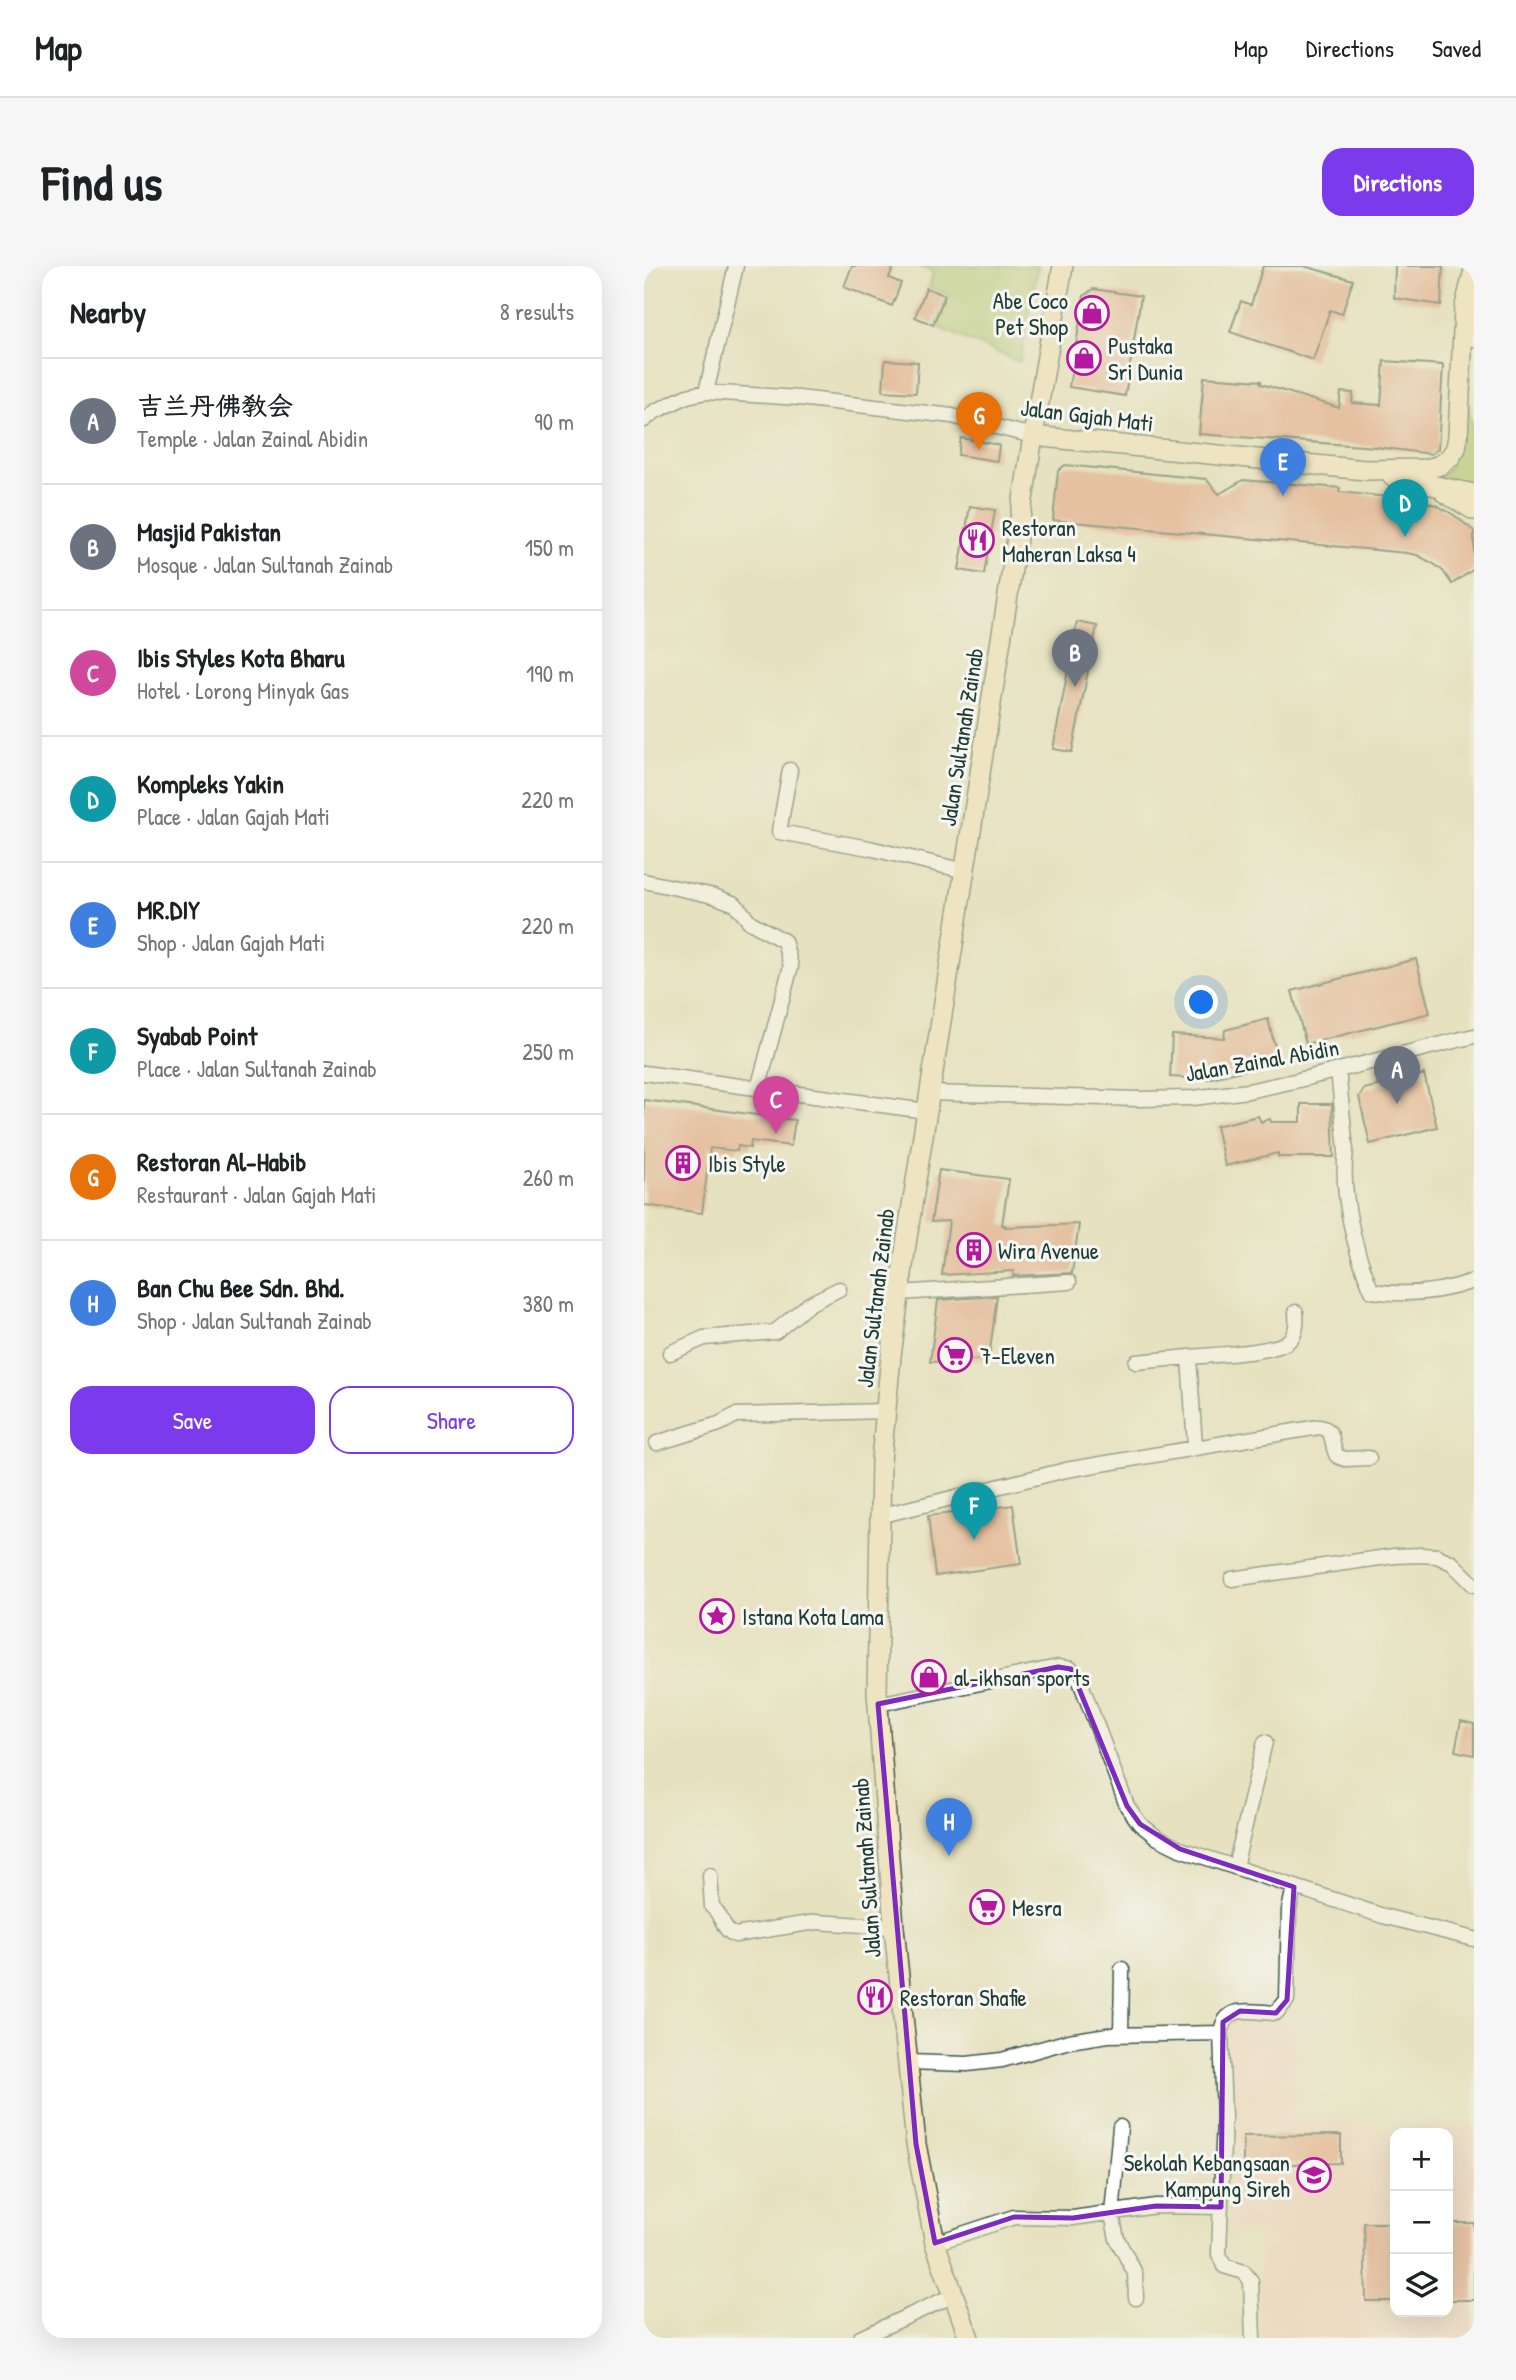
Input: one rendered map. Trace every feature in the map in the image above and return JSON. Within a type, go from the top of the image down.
[{"type":"main road","name":"Jalan Sultanah Zainab","points":[[969,2338],[936,2243],[916,2144],[894,1927],[878,1704],[879,1516],[886,1411],[899,1293],[1063,266]]},
{"type":"main road","name":"Jalan Gajah Mati","points":[[1034,436],[1365,470],[1427,469],[1440,465],[1456,448],[1464,310],[1474,270]]},
{"type":"main road","name":"Jalan Gajah Mati","points":[[1365,470],[1425,485],[1457,488],[1474,494]]},
{"type":"main road","points":[[1425,485],[1456,498],[1474,510]]},
{"type":"street","points":[[706,391],[736,266]]},
{"type":"street","points":[[1474,309],[1474,337]]},
{"type":"street","name":"Jalan Gajah Mati","points":[[644,420],[654,412],[687,396],[706,391],[799,398],[952,416],[1034,436]]},
{"type":"street","points":[[790,770],[779,832],[869,848],[965,871]]},
{"type":"street","points":[[644,881],[714,896],[735,904],[750,922],[784,941],[790,966],[758,1088]]},
{"type":"street","name":"Jalan Zainal Abidin","points":[[644,1073],[758,1088],[928,1102],[1193,1098],[1248,1091],[1474,1037]]},
{"type":"street","points":[[1338,1070],[1346,1150],[1347,1199],[1360,1265],[1372,1291],[1392,1294],[1451,1289],[1474,1281]]},
{"type":"street","points":[[899,1293],[1069,1282]]},
{"type":"street","points":[[670,1353],[704,1338],[775,1332],[809,1304],[839,1289]]},
{"type":"street","points":[[1136,1362],[1277,1348],[1292,1337],[1296,1328],[1296,1312]]},
{"type":"street","points":[[1189,1357],[1195,1446]]},
{"type":"street","points":[[657,1443],[736,1416],[886,1411]]},
{"type":"street","points":[[879,1516],[1066,1470],[1195,1446],[1323,1427],[1331,1432],[1337,1456],[1369,1458]]},
{"type":"street","points":[[1232,1579],[1394,1556],[1421,1555],[1437,1556],[1452,1563],[1474,1585]]},
{"type":"street","points":[[878,1704],[1059,1667],[1071,1669],[1080,1681],[1127,1806],[1140,1824],[1157,1838],[1180,1849],[1383,1916],[1474,1939]]},
{"type":"street","points":[[1235,1867],[1265,1742]]},
{"type":"street","points":[[710,1875],[712,1907],[720,1915],[724,1927],[735,1935],[816,1922],[894,1927]]},
{"type":"street","points":[[1253,2338],[1251,2281],[1244,2273],[1224,2266],[1219,2254],[1224,2117],[1221,2033],[1223,2022],[1229,2014],[1240,2011],[1276,2013],[1287,2000],[1289,1910],[1294,1887]]},
{"type":"street","points":[[1121,2035],[1122,1969]]},
{"type":"street","points":[[908,2062],[967,2064],[1002,2060],[1087,2037],[1221,2033]]},
{"type":"street","points":[[1120,2127],[1112,2214],[1117,2239],[1135,2273],[1136,2298]]},
{"type":"street","points":[[936,2243],[1014,2217],[1073,2218],[1156,2206],[1221,2207]]},
{"type":"street","points":[[860,2338],[953,2297]]},
{"type":"highlighted area","points":[[1058,1667],[1071,1669],[1127,1806],[1140,1824],[1180,1849],[1294,1887],[1287,2000],[1276,2013],[1240,2011],[1223,2022],[1221,2207],[1156,2206],[1073,2218],[1014,2217],[935,2243],[916,2144],[878,1704]]},
{"type":"shaded area","name":"Sekolah Kebangsaan Kampung Sireh","points":[[1233,2018],[1293,2021],[1296,2027],[1297,2116],[1368,2121],[1376,2129],[1390,2128],[1390,2317],[1453,2317],[1453,2128],[1392,2128],[1474,2123],[1474,2338],[1260,2338],[1259,2232],[1230,2232],[1230,2178],[1234,2172],[1233,2157],[1230,2153],[1228,2024]]},
{"type":"green space","points":[[918,266],[1038,266],[1020,362],[937,327],[948,294],[929,287],[933,272]]},
{"type":"green space","points":[[1468,405],[1474,436],[1474,485],[1436,479],[1448,470]]},
{"type":"building","points":[[852,266],[894,266],[889,278],[901,283],[892,306],[844,287]]},
{"type":"building","points":[[1263,266],[1304,266],[1353,280],[1342,314],[1330,310],[1313,360],[1230,332],[1241,301],[1251,305]]},
{"type":"building","points":[[1395,266],[1443,266],[1441,305],[1394,298]]},
{"type":"building","points":[[926,288],[945,295],[933,325],[915,317]]},
{"type":"building","points":[[1093,289],[1141,296],[1125,396],[1069,387],[1084,296]]},
{"type":"building","points":[[885,360],[918,362],[916,393],[883,391]]},
{"type":"building","points":[[1384,361],[1443,365],[1438,449],[1431,454],[1376,447],[1199,434],[1204,377],[1261,381],[1261,384],[1339,408],[1341,392],[1353,393],[1352,403],[1381,405]]},
{"type":"building","points":[[961,438],[999,445],[997,461],[958,455]]},
{"type":"building","points":[[1065,465],[1206,479],[1219,494],[1243,480],[1340,488],[1339,492],[1418,500],[1436,505],[1474,531],[1474,569],[1452,584],[1434,564],[1407,553],[1053,520],[1058,471]]},
{"type":"building","name":"Restoran Maheran Laksa 4","points":[[970,506],[995,510],[984,574],[959,570]]},
{"type":"building","points":[[1077,622],[1097,626],[1072,752],[1053,749]]},
{"type":"building","points":[[1416,959],[1430,1013],[1306,1044],[1292,991]]},
{"type":"building","points":[[1268,1019],[1275,1047],[1270,1064],[1208,1079],[1170,1077],[1172,1035],[1224,1038],[1225,1030]]},
{"type":"building","points":[[1424,1074],[1437,1127],[1370,1144],[1359,1097],[1364,1089]]},
{"type":"building","name":"Ibis Style","points":[[644,1100],[795,1120],[791,1146],[751,1141],[750,1148],[738,1146],[737,1151],[710,1148],[702,1213],[644,1205]]},
{"type":"building","points":[[1301,1104],[1332,1104],[1334,1157],[1278,1157],[1278,1153],[1225,1166],[1216,1126],[1258,1116],[1261,1122],[1270,1119],[1271,1122],[1301,1122]]},
{"type":"building","points":[[939,1170],[1009,1179],[1002,1225],[1005,1227],[1079,1224],[1072,1273],[1013,1276],[1014,1271],[942,1275],[949,1221],[931,1222]]},
{"type":"building","points":[[997,1296],[989,1359],[930,1362],[938,1300]]},
{"type":"building","points":[[1013,1505],[1021,1564],[935,1576],[928,1516]]},
{"type":"building","points":[[1461,1721],[1474,1724],[1474,1755],[1455,1751]]},
{"type":"building","points":[[1341,2135],[1341,2163],[1243,2165],[1243,2136]]},
{"type":"building","points":[[1364,2223],[1390,2223],[1390,2301],[1366,2301]]},
{"type":"building","points":[[1453,2223],[1474,2223],[1474,2300],[1453,2300]]},
{"type":"place","name":"Abe Coco Pet Shop","points":[[1092,313]]},
{"type":"place","name":"Pustaka Sri Dunia","points":[[1084,358]]},
{"type":"place","name":"Restoran Al-Habib","points":[[979,450]]},
{"type":"place","name":"MR.DIY","points":[[1283,496]]},
{"type":"place","name":"Kompleks Yakin","points":[[1405,537]]},
{"type":"place","name":"Restoran Maheran Laksa 4","points":[[977,540]]},
{"type":"place","name":"Masjid Pakistan","points":[[1075,687]]},
{"type":"place","name":"吉兰丹佛教会","points":[[1397,1104]]},
{"type":"place","name":"Ibis Styles Kota Bharu","points":[[776,1134]]},
{"type":"place","name":"Ibis Style","points":[[683,1163]]},
{"type":"place","name":"Wira Avenue","points":[[974,1250]]},
{"type":"place","name":"7-Eleven","points":[[955,1355]]},
{"type":"place","name":"Syabab Point","points":[[974,1540]]},
{"type":"place","name":"Istana Kota Lama","points":[[717,1616]]},
{"type":"place","name":"al-ikhsan sports","points":[[929,1677]]},
{"type":"place","name":"Ban Chu Bee Sdn. Bhd.","points":[[949,1856]]},
{"type":"place","name":"Mesra","points":[[987,1907]]},
{"type":"place","name":"Restoran Shafie","points":[[875,1997]]},
{"type":"place","name":"Sekolah Kebangsaan Kampung Sireh","points":[[1314,2175]]}]
